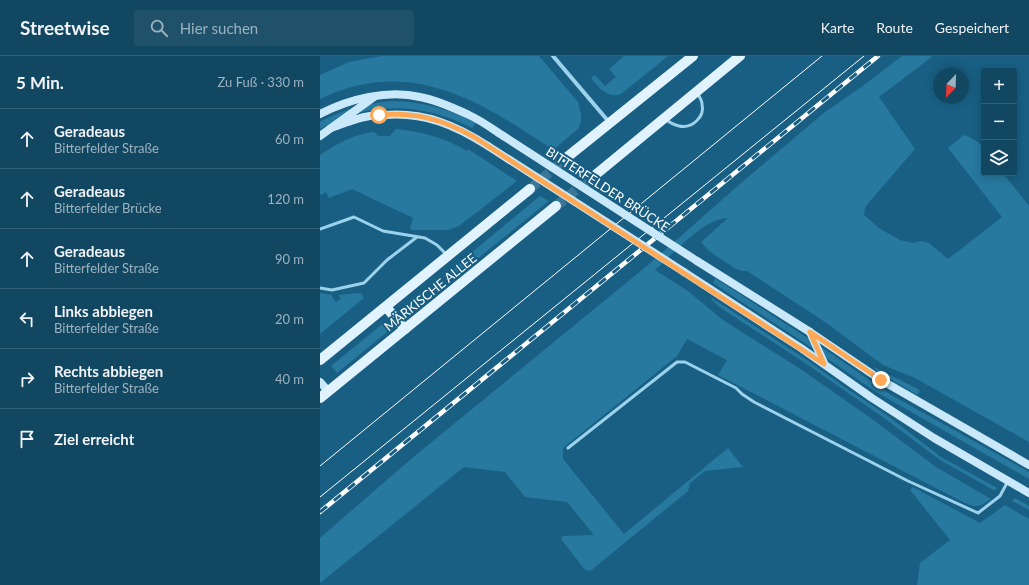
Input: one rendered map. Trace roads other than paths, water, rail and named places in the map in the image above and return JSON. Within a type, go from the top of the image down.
[{"type":"main road","points":[[566,158],[693,56]]},
{"type":"main road","points":[[594,176],[740,56]]},
{"type":"main road","name":"BITTERFELDER BRÜCKE","points":[[320,114],[347,103],[374,96],[403,95],[419,96],[470,115],[810,332],[881,380],[1029,465]]},
{"type":"main road","points":[[320,136],[374,96]]},
{"type":"main road","points":[[331,128],[359,118],[389,114],[435,119],[459,128],[684,272],[934,438],[1029,493]]},
{"type":"main road","name":"MÄRKISCHE ALLEE","points":[[320,360],[530,189]]},
{"type":"main road","name":"MÄRKISCHE ALLEE","points":[[324,395],[556,206]]},
{"type":"main road","points":[[386,307],[405,329]]},
{"type":"main road","points":[[810,332],[824,364]]},
{"type":"main road","points":[[320,382],[324,395]]},
{"type":"street","points":[[553,56],[610,122]]},
{"type":"lane","points":[[663,118],[681,127],[690,126],[697,122],[703,106],[697,91]]},
{"type":"lane","points":[[320,230],[354,217],[383,232],[425,238],[433,241],[448,257]]},
{"type":"lane","points":[[320,288],[332,290],[364,283],[386,260],[417,237]]},
{"type":"lane","points":[[568,448],[676,362],[685,362],[736,388],[754,402],[901,478],[978,513],[1000,496],[1008,482]]},
{"type":"tunnel","points":[[530,189],[566,158]]},
{"type":"tunnel","points":[[556,206],[594,176]]},
{"type":"tram line","points":[[320,466],[822,56]]},
{"type":"tram line","points":[[320,497],[864,56]]},
{"type":"railway","points":[[320,512],[878,56]]}]
